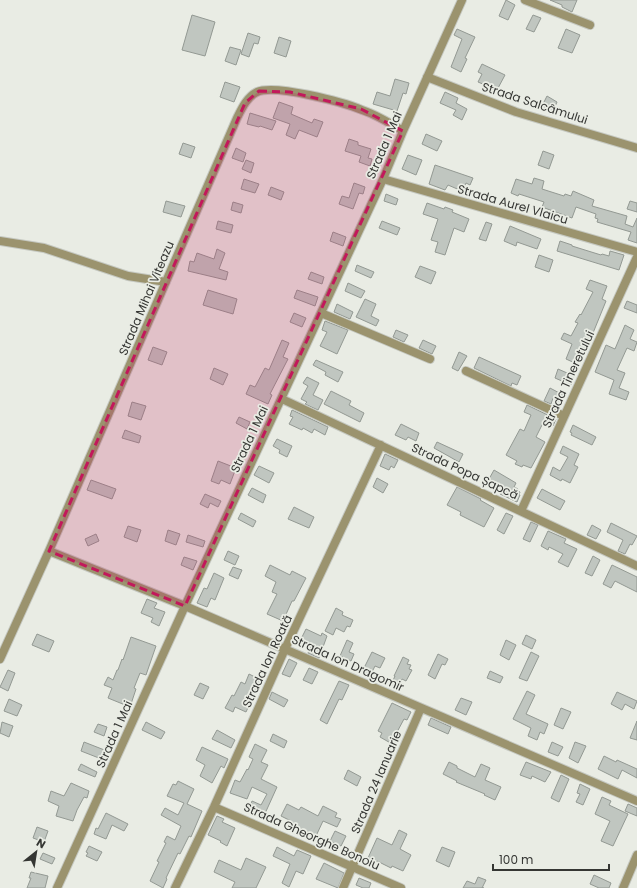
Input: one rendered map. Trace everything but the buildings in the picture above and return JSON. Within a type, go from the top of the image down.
[{"type":"street","name":"Strada 1 Mai","points":[[57,888],[185,606],[383,178],[462,0]]},
{"type":"street","points":[[525,0],[590,25]]},
{"type":"street","name":"Strada Salcâmului","points":[[427,77],[516,112],[637,148]]},
{"type":"street","name":"Strada Mihai Viteazu","points":[[0,659],[49,551],[237,118],[245,103],[250,97],[259,92],[270,90],[290,92],[334,101],[361,109],[403,131]]},
{"type":"street","name":"Strada Aurel Vlaicu","points":[[383,178],[637,252]]},
{"type":"street","points":[[0,241],[44,248],[128,276],[166,282]]},
{"type":"street","name":"Strada Tineretului","points":[[521,511],[637,257]]},
{"type":"street","points":[[321,313],[430,359]]},
{"type":"street","points":[[466,371],[564,416]]},
{"type":"street","name":"Strada Popa Șapcă","points":[[282,398],[637,566]]},
{"type":"street","name":"Strada Ion Roată","points":[[175,888],[214,807],[285,649],[381,444]]},
{"type":"street","name":"Strada Ion Dragomir","points":[[49,551],[185,606],[637,801]]},
{"type":"street","name":"Strada 24 Ianuarie","points":[[343,888],[421,708]]},
{"type":"street","name":"Strada Gheorghe Bonoiu","points":[[214,807],[401,888]]},
{"type":"street","points":[[623,888],[637,854]]},
{"type":"highlighted area","points":[[259,91],[290,92],[361,109],[403,131],[185,606],[49,551],[245,103]]}]
